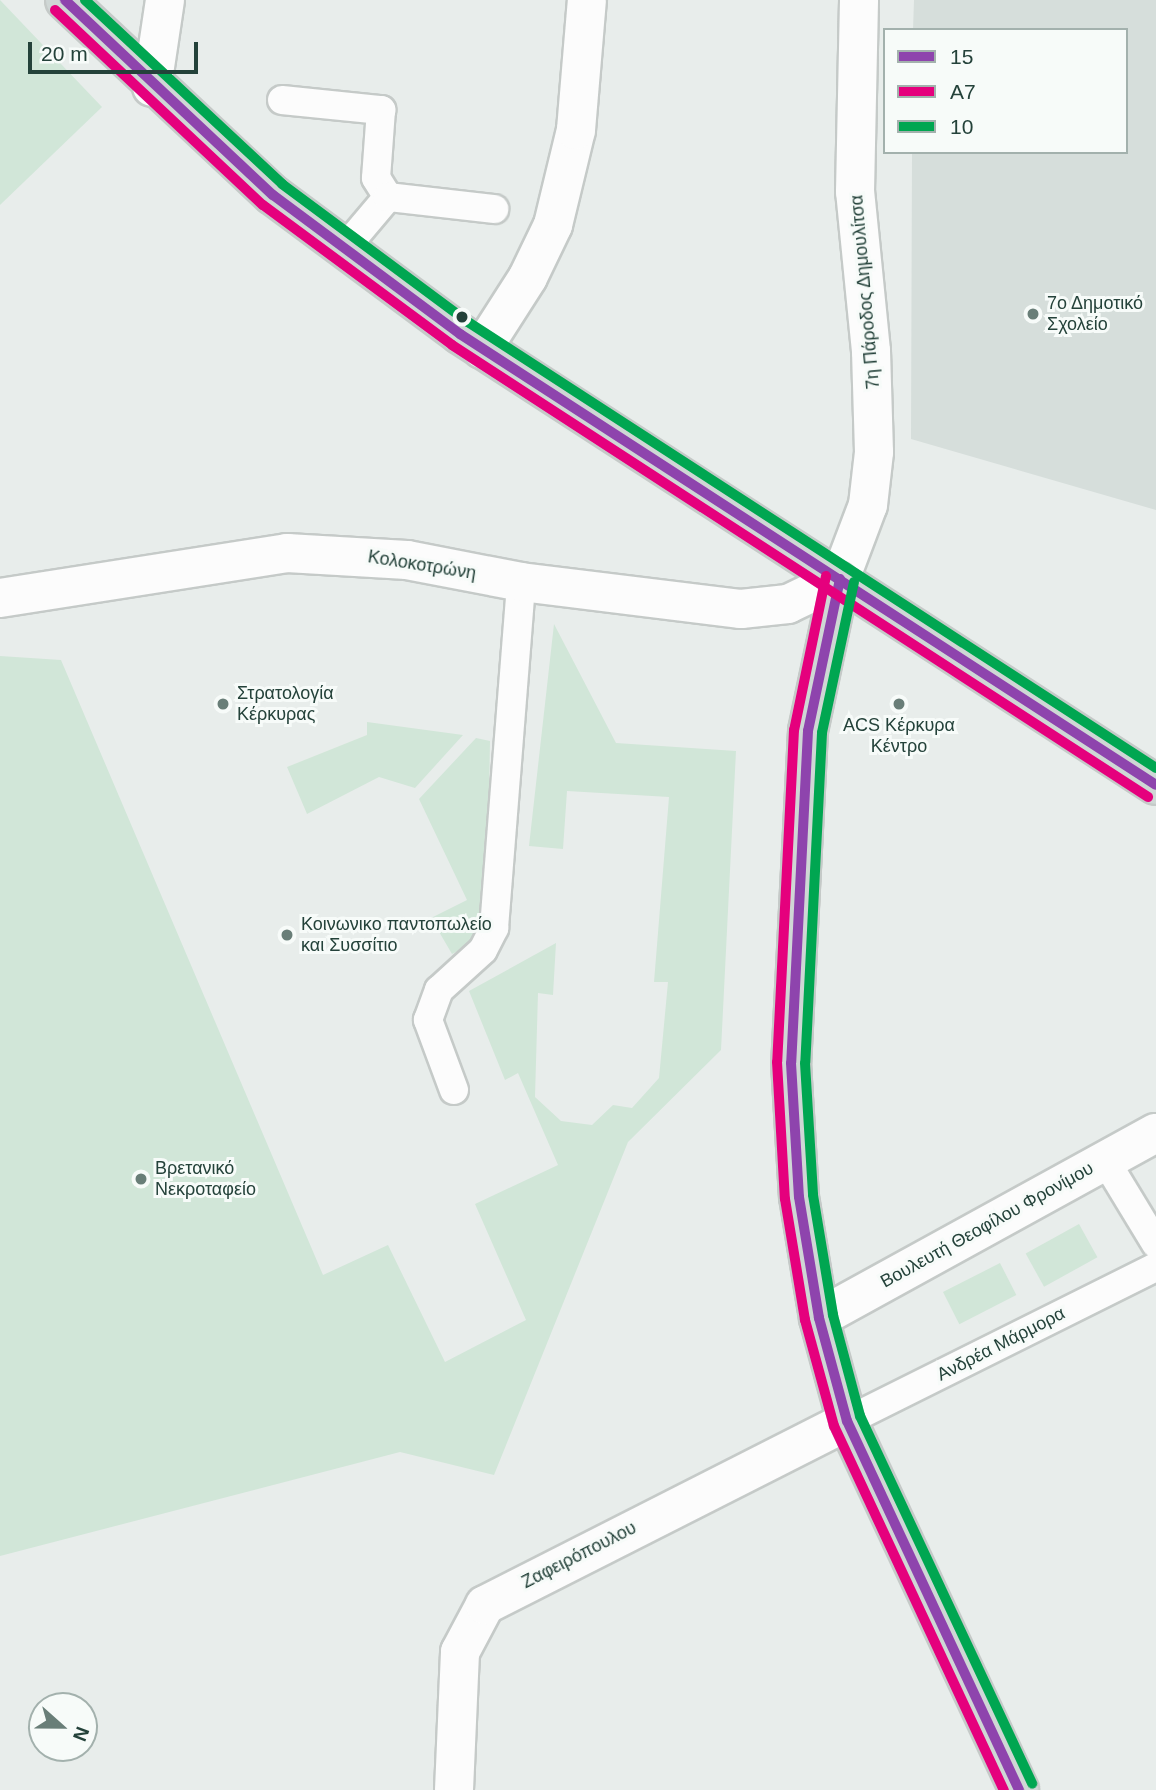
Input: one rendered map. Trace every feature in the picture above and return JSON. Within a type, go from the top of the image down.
[{"type":"main road","points":[[65,0],[152,87],[344,249],[482,349],[1156,785]]},
{"type":"main road","points":[[839,579],[808,731],[792,1008],[793,1128],[819,1318],[847,1421],[1017,1785]]},
{"type":"street","points":[[152,87],[165,0]]},
{"type":"street","points":[[482,349],[528,277],[553,225],[576,130],[587,0]]},
{"type":"street","name":"7η Πάροδος Δημουλίτσα","points":[[839,579],[868,505],[874,452],[855,192],[859,0]]},
{"type":"street","name":"Κολοκοτρώνη","points":[[0,598],[287,553],[407,560],[520,582],[757,610],[796,600],[839,579]]},
{"type":"street","name":"Βουλευτή Θεοφίλου Φρονίμου","points":[[819,1318],[1156,1133]]},
{"type":"street","name":"Ζαφειρόπουλου","points":[[454,1790],[460,1652],[485,1605],[847,1421]]},
{"type":"lane","points":[[282,100],[381,110],[376,178],[388,198]]},
{"type":"lane","points":[[344,249],[388,198]]},
{"type":"lane","points":[[388,198],[494,209]]},
{"type":"lane","points":[[454,1090],[428,1020],[439,990],[483,950],[494,928],[520,582]]},
{"type":"lane","points":[[1105,1160],[1156,1244]]},
{"type":"lane","name":"Ανδρέα Μάρμορα","points":[[847,1421],[1156,1267]]},
{"type":"shaded area","name":"7ο Δημοτικό Σχολείο","points":[[914,0],[1156,0],[1156,510],[911,439],[912,154],[1128,154],[1128,28],[913,28]]},
{"type":"green space","points":[[0,0],[102,107],[0,205]]},
{"type":"green space","name":"Βρετανικό Νεκροταφείο","points":[[554,624],[616,743],[736,751],[721,1050],[628,1142],[494,1475],[400,1452],[0,1556],[0,656],[61,660],[323,1275],[388,1245],[445,1362],[526,1320],[475,1204],[558,1165],[518,1073],[505,1080],[469,991],[556,943],[553,995],[538,993],[535,1097],[561,1121],[592,1125],[613,1105],[632,1108],[659,1078],[668,982],[654,982],[669,797],[567,791],[563,849],[529,846]]},
{"type":"green space","points":[[367,722],[463,735],[415,788],[379,777],[307,814],[287,767],[367,735]]},
{"type":"green space","points":[[476,738],[490,741],[487,913],[470,945],[452,954],[431,918],[467,900],[419,799]]},
{"type":"green space","points":[[1079,1224],[1097,1257],[1044,1287],[1026,1254]]},
{"type":"green space","points":[[1000,1263],[1016,1295],[959,1324],[943,1292]]},
{"type":"transit line","name":"15","points":[[65,0],[273,195],[460,334],[1156,785]]},
{"type":"transit line","name":"10","points":[[85,0],[282,184],[468,322],[1156,768]]},
{"type":"transit line","name":"A7","points":[[55,10],[263,205],[452,345],[1148,797]]},
{"type":"transit line","name":"A7","points":[[826,576],[794,730],[777,1062],[785,1199],[805,1320],[834,1426],[1004,1790]]},
{"type":"transit line","name":"15","points":[[840,579],[808,731],[791,1063],[799,1197],[819,1318],[847,1421],[1019,1790]]},
{"type":"transit line","name":"10","points":[[854,582],[822,733],[805,1063],[813,1195],[833,1315],[860,1416],[1032,1784]]},
{"type":"place","name":"7ο Δημοτικό Σχολείο","points":[[1033,314]]},
{"type":"place","name":"Στρατολογία Κέρκυρας","points":[[223,704]]},
{"type":"place","name":"ACS Κέρκυρα Κέντρο","points":[[899,704]]},
{"type":"place","name":"Κοινωνικο παντοπωλείο και Συσσίτιο","points":[[287,935]]},
{"type":"place","name":"Βρετανικό Νεκροταφείο","points":[[141,1179]]}]
